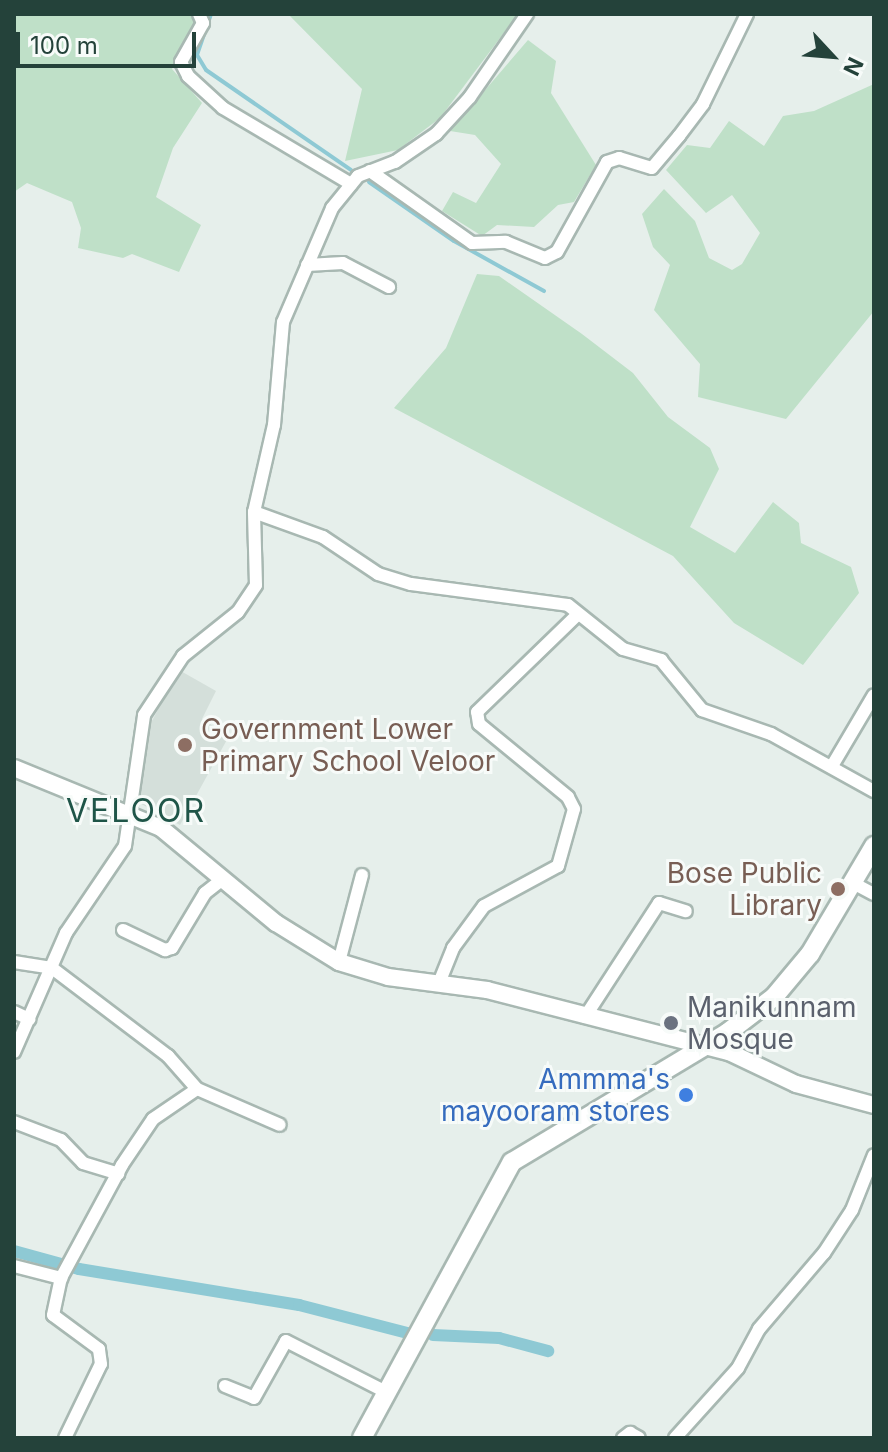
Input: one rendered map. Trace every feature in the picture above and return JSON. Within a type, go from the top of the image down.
[{"type":"main road","points":[[362,1438],[512,1162],[703,1047],[785,987],[855,884],[874,846]]},
{"type":"street","points":[[199,14],[203,23],[181,62],[188,76],[223,108],[351,184]]},
{"type":"street","points":[[14,1052],[66,933],[120,858],[132,812],[130,797],[144,715],[183,656],[238,612],[256,585],[254,512],[274,425],[283,322],[332,208],[351,184],[436,134],[479,85],[527,14]]},
{"type":"street","points":[[370,171],[472,243],[506,242],[545,258],[557,252],[607,162],[619,158],[652,168],[703,104],[747,14]]},
{"type":"street","points":[[307,265],[343,263],[389,287]]},
{"type":"street","points":[[254,512],[323,537],[378,574],[512,600],[549,599],[578,614],[623,649],[661,660],[702,710],[771,734],[874,791]]},
{"type":"street","points":[[439,983],[453,948],[484,906],[558,866],[574,809],[568,797],[479,724],[477,712],[578,614]]},
{"type":"street","points":[[832,766],[874,695]]},
{"type":"street","points":[[14,768],[132,812],[179,839],[223,879],[308,947],[339,962],[388,977],[439,983],[729,1052],[796,1084],[874,1105]]},
{"type":"street","points":[[339,962],[362,875]]},
{"type":"street","points":[[123,930],[165,950],[172,948],[205,893],[223,879]]},
{"type":"street","points":[[855,884],[874,894]]},
{"type":"street","points":[[585,1017],[659,903],[686,911]]},
{"type":"street","points":[[14,962],[52,968],[168,1056],[197,1089],[280,1125]]},
{"type":"street","points":[[14,1012],[29,1019]]},
{"type":"street","points":[[65,1438],[101,1364],[99,1349],[53,1315],[66,1270],[118,1174],[153,1119],[197,1089]]},
{"type":"street","points":[[14,1122],[61,1140],[83,1163],[118,1174]]},
{"type":"street","points":[[675,1438],[738,1368],[759,1329],[824,1253],[852,1210],[874,1155]]},
{"type":"street","points":[[14,1266],[66,1270]]},
{"type":"street","points":[[225,1386],[254,1398],[286,1341],[386,1392]]},
{"type":"street","points":[[623,1438],[630,1433],[639,1438]]},
{"type":"shaded area","name":"Government Lower Primary School Veloor","points":[[179,670],[216,691],[202,719],[229,736],[180,825],[134,800],[146,754],[145,734]]},
{"type":"green space","points":[[14,14],[191,14],[197,20],[172,69],[202,103],[173,148],[156,197],[201,225],[179,272],[132,254],[123,258],[78,248],[81,228],[72,202],[27,183],[14,192]]},
{"type":"green space","points":[[288,14],[518,14],[440,118],[398,150],[345,161],[362,89]]},
{"type":"green space","points":[[528,40],[556,61],[551,93],[596,165],[574,202],[558,205],[534,227],[497,225],[482,236],[442,211],[453,192],[476,203],[501,164],[475,135],[450,131]]},
{"type":"green space","points":[[874,84],[874,311],[786,419],[698,397],[700,364],[654,310],[670,265],[653,247],[642,214],[664,189],[695,221],[709,258],[732,270],[742,264],[760,233],[732,195],[706,213],[666,170],[687,145],[710,148],[729,121],[764,146],[783,116],[814,111]]},
{"type":"green space","points":[[477,274],[499,276],[582,334],[633,373],[668,417],[710,448],[719,469],[690,527],[735,553],[773,502],[799,523],[801,543],[851,567],[859,593],[803,665],[734,623],[673,556],[394,408],[446,348]]},
{"type":"waterway","points":[[211,14],[197,55],[206,70],[351,170]]},
{"type":"waterway","points":[[369,182],[454,241],[544,291]]},
{"type":"waterway","points":[[14,1251],[79,1269],[299,1305],[411,1334]]},
{"type":"waterway","points":[[433,1335],[499,1338],[548,1351]]},
{"type":"place","name":"Government Lower Primary School Veloor","points":[[185,745]]},
{"type":"place","name":"Bose Public Library","points":[[838,889]]},
{"type":"place","name":"Manikunnam Mosque","points":[[671,1023]]},
{"type":"place","name":"Ammma's mayooram stores","points":[[686,1095]]},
{"type":"district","name":"VELOOR","points":[[136,811]]}]
